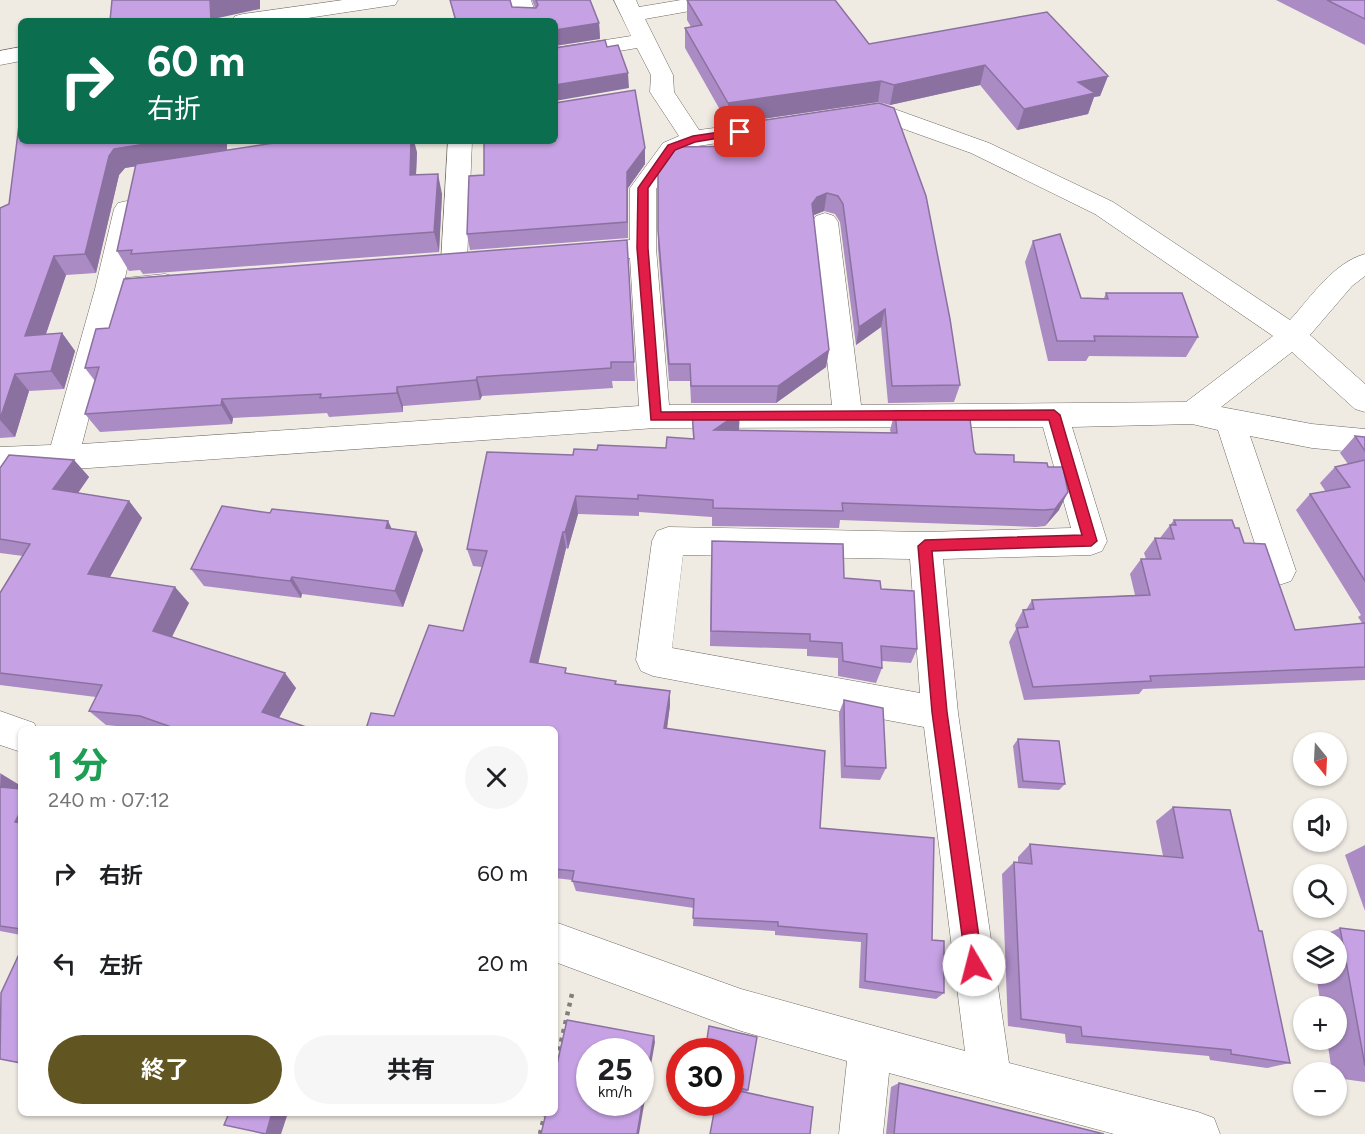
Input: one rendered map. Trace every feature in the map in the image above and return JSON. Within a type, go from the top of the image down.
[{"type":"street","points":[[264,18],[387,0]]},
{"type":"street","points":[[520,0],[526,18]]},
{"type":"street","points":[[693,139],[652,94],[662,75],[629,7],[718,0]]},
{"type":"street","points":[[558,54],[645,40]]},
{"type":"street","points":[[0,58],[18,55]]},
{"type":"street","points":[[655,416],[643,248],[643,188],[672,147],[693,139],[878,111],[980,148],[1104,208],[1293,336],[1365,401]]},
{"type":"street","points":[[453,262],[460,144]]},
{"type":"street","points":[[63,457],[109,289],[132,188]]},
{"type":"street","points":[[825,222],[848,417]]},
{"type":"street","points":[[560,254],[643,248]]},
{"type":"street","points":[[1191,413],[1293,336],[1342,279],[1365,263]]},
{"type":"street","points":[[109,289],[192,282]]},
{"type":"street","points":[[0,459],[63,457],[655,416],[848,417],[1191,413],[1312,436],[1365,441]]},
{"type":"street","points":[[940,712],[653,660],[668,541],[925,546],[1091,541],[1054,415]]},
{"type":"street","points":[[1230,420],[1279,571]]},
{"type":"street","points":[[925,546],[940,712],[990,1079]]},
{"type":"street","points":[[0,728],[18,734]]},
{"type":"street","points":[[568,947],[741,1010],[870,1047],[1198,1134]]},
{"type":"street","points":[[861,1134],[870,1047]]},
{"type":"path","points":[[558,1040],[568,947]]},
{"type":"path","points":[[540,1134],[543,1116]]},
{"type":"building","points":[[112,0],[210,0],[211,18],[110,18]]},
{"type":"building","points":[[450,0],[510,0],[512,7],[536,8],[538,5],[536,0],[590,0],[599,23],[558,30],[558,18],[455,18]]},
{"type":"building","points":[[687,0],[835,0],[869,44],[1047,12],[1108,76],[1078,82],[1095,93],[1024,109],[985,65],[894,85],[881,81],[728,103],[685,28],[702,25]]},
{"type":"building","points":[[1327,0],[1365,0],[1365,19]]},
{"type":"building","points":[[605,40],[607,47],[618,45],[628,73],[558,85],[558,48]]},
{"type":"building","points":[[635,90],[645,148],[627,172],[627,222],[467,234],[469,176],[484,175],[484,144],[558,144],[558,103]]},
{"type":"building","points":[[879,103],[894,108],[926,196],[950,319],[960,385],[892,386],[885,309],[859,327],[843,204],[838,196],[827,193],[817,197],[812,204],[829,350],[778,386],[691,386],[690,364],[669,364],[658,230],[658,171],[675,147],[752,146],[739,124]]},
{"type":"building","points":[[18,133],[18,144],[146,144],[114,149],[109,156],[85,254],[54,256],[25,336],[62,333],[51,371],[15,374],[0,419],[0,208],[9,204]]},
{"type":"building","points":[[267,144],[411,144],[410,175],[438,174],[434,232],[131,254],[132,250],[117,251],[136,164]]},
{"type":"building","points":[[1060,234],[1081,298],[1108,299],[1106,293],[1182,293],[1198,337],[1094,336],[1095,341],[1057,341],[1033,241]]},
{"type":"building","points":[[627,240],[634,362],[611,362],[611,368],[477,377],[476,380],[397,387],[397,393],[320,398],[321,394],[222,399],[221,405],[85,414],[99,367],[85,368],[96,329],[109,328],[124,279]]},
{"type":"building","points":[[895,411],[969,411],[976,454],[1014,455],[1014,462],[1047,463],[1048,467],[1063,467],[1068,492],[1055,509],[1044,510],[842,503],[843,511],[713,508],[713,500],[638,495],[638,499],[576,496],[565,532],[563,532],[530,662],[566,668],[565,673],[616,681],[615,684],[670,691],[664,728],[825,751],[820,828],[934,838],[932,940],[944,941],[944,993],[865,981],[867,934],[778,926],[778,922],[693,918],[694,899],[572,881],[574,871],[558,869],[558,726],[367,726],[371,713],[394,716],[429,625],[463,631],[487,551],[467,549],[487,452],[573,455],[574,449],[597,450],[598,445],[666,448],[667,437],[694,439],[692,412],[740,412],[714,430],[897,433]]},
{"type":"building","points":[[1355,436],[1365,437],[1365,451]]},
{"type":"building","points":[[9,455],[74,460],[53,489],[129,501],[88,574],[175,587],[153,631],[285,673],[262,712],[303,726],[168,726],[140,716],[89,711],[102,685],[0,673],[0,593],[30,544],[0,539],[0,468]]},
{"type":"building","points":[[1365,460],[1365,581],[1310,494],[1350,487],[1335,467]]},
{"type":"building","points":[[222,506],[270,513],[272,509],[388,521],[386,528],[416,532],[395,591],[292,577],[290,581],[191,569]]},
{"type":"building","points":[[1174,520],[1232,520],[1235,528],[1239,528],[1244,543],[1265,544],[1295,630],[1365,623],[1365,667],[1150,676],[1151,681],[1033,687],[1017,628],[1028,627],[1023,610],[1034,609],[1032,600],[1150,595],[1141,559],[1161,559],[1155,538],[1174,539],[1170,525],[1176,525]]},
{"type":"building","points":[[712,541],[843,544],[844,578],[880,581],[881,589],[914,591],[917,649],[881,646],[882,668],[843,661],[842,643],[810,641],[810,634],[711,631]]},
{"type":"building","points":[[844,700],[883,708],[886,768],[845,766]]},
{"type":"building","points":[[1018,739],[1059,741],[1065,784],[1023,781]]},
{"type":"building","points":[[0,787],[18,789],[18,816],[15,822],[18,822],[18,929],[0,926]]},
{"type":"building","points":[[1173,807],[1230,810],[1259,931],[1262,931],[1290,1063],[1231,1054],[1231,1050],[1082,1036],[1081,1027],[1021,1019],[1014,862],[1032,864],[1030,844],[1183,858]]},
{"type":"building","points":[[1340,928],[1365,931],[1365,1066],[1347,967],[1347,930],[1340,930]]},
{"type":"building","points":[[18,956],[18,1062],[0,1059],[1,993]]},
{"type":"building","points":[[567,1020],[654,1036],[654,1038],[576,1038],[576,1116],[640,1116],[637,1134],[541,1134],[545,1116],[558,1116],[558,1060]]},
{"type":"building","points":[[709,1026],[757,1037],[748,1090],[744,1089],[744,1038],[707,1038]]},
{"type":"building","points":[[899,1083],[1104,1134],[894,1134]]},
{"type":"building","points":[[744,1092],[813,1107],[810,1134],[710,1134],[713,1116],[744,1116]]},
{"type":"building","points":[[228,1116],[271,1116],[266,1134],[224,1125]]},
{"type":"route","points":[[740,132],[693,139],[672,147],[643,188],[643,248],[655,416],[1054,415],[1091,541],[925,546],[940,712],[974,965]]}]
